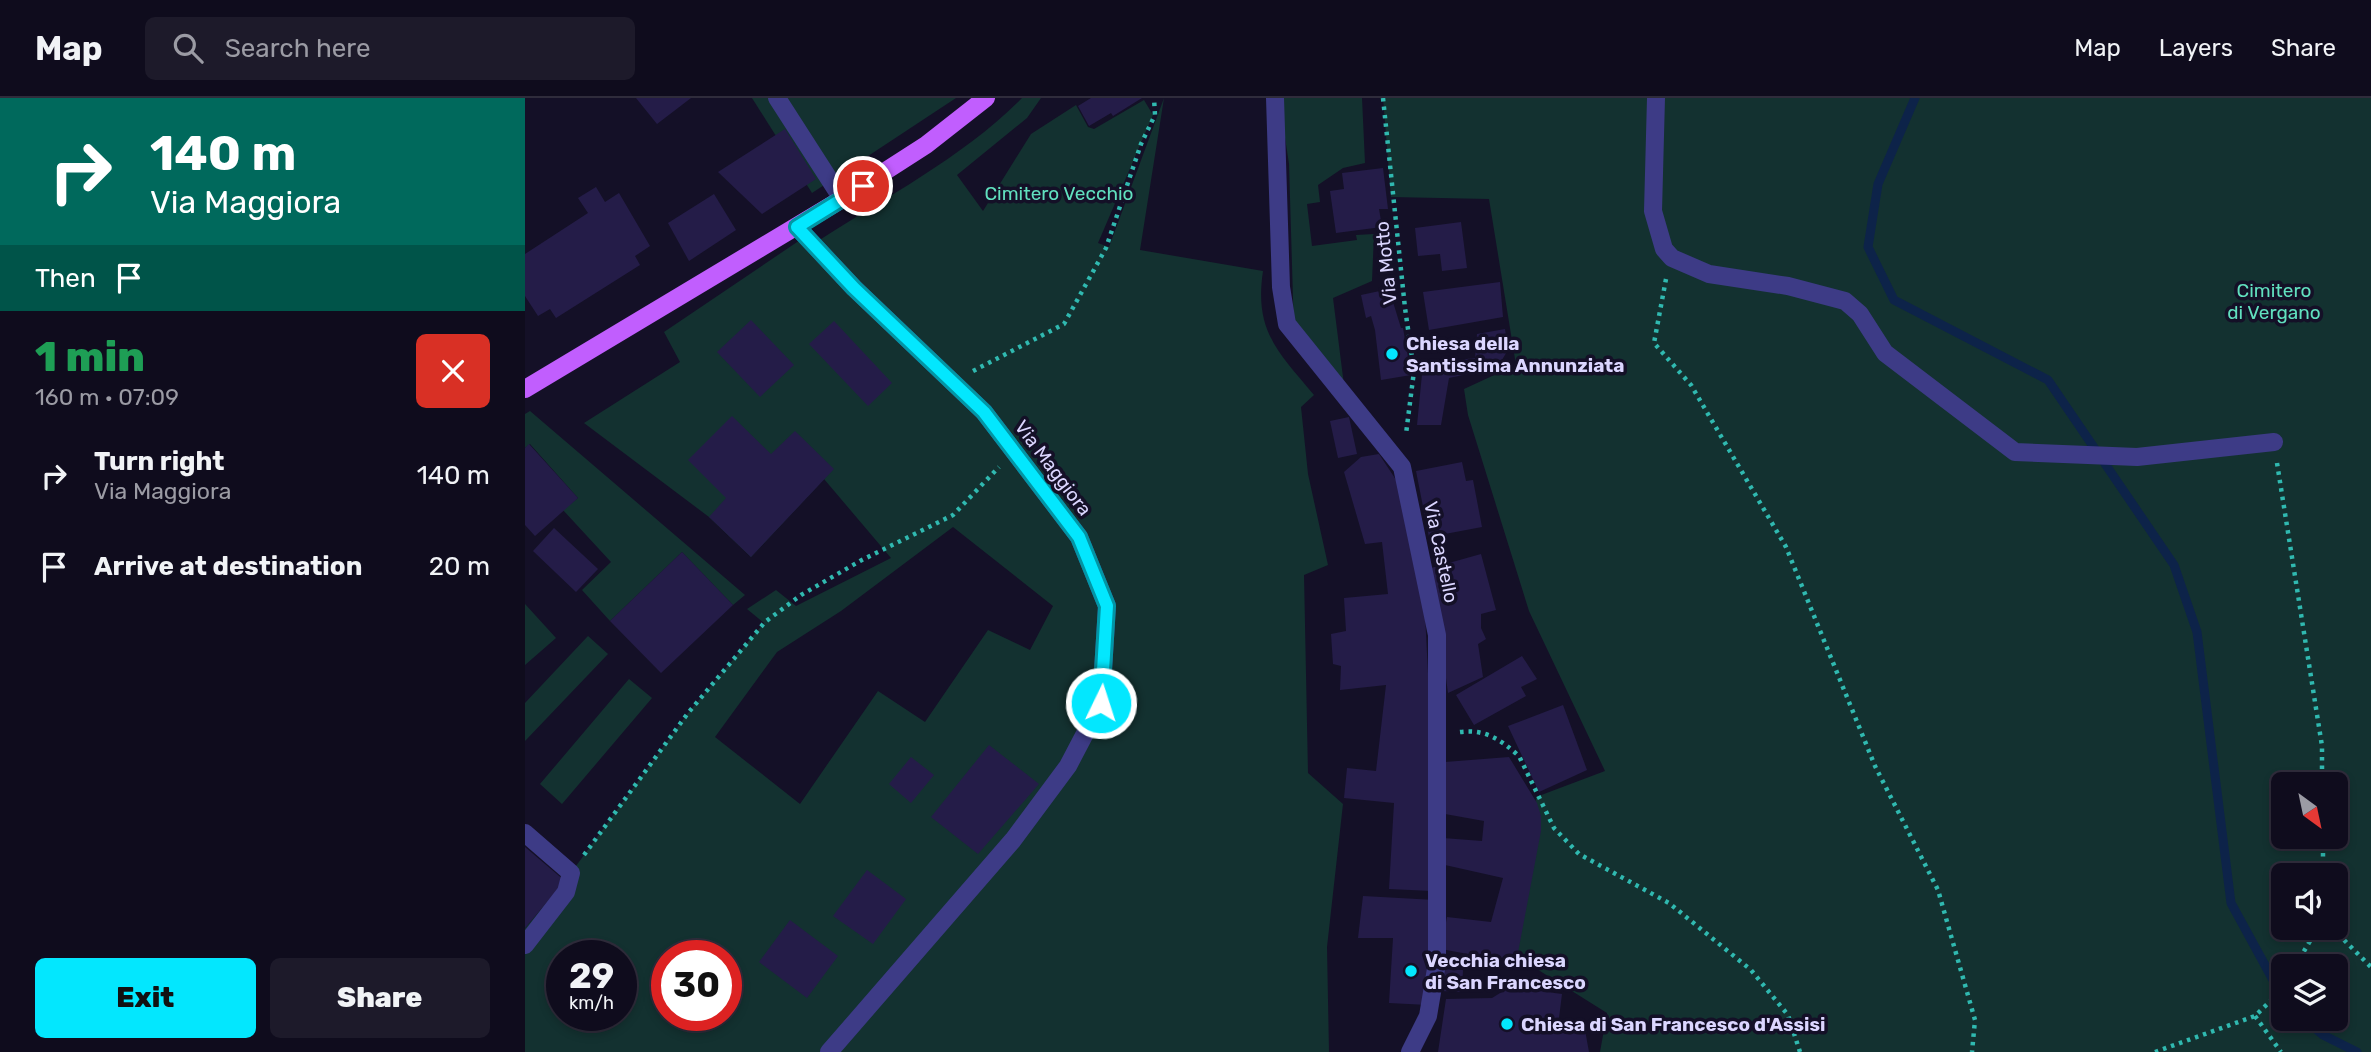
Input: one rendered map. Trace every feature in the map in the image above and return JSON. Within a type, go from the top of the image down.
[{"type":"main road","points":[[525,389],[842,199],[926,145],[986,98]]},
{"type":"street","points":[[777,98],[842,199]]},
{"type":"street","name":"Via Castello","points":[[1275,98],[1278,116],[1281,286],[1287,324],[1402,467],[1437,635],[1437,963],[1428,1016],[1411,1052]]},
{"type":"street","points":[[1656,98],[1653,212],[1664,248],[1672,258],[1709,274],[1788,286],[1845,302],[1860,314],[1885,353],[2015,452],[2116,456],[2274,442]]},
{"type":"street","name":"Via Maggiora","points":[[797,227],[854,288],[984,412],[1079,537],[1107,606],[1101,703],[1069,766],[1013,840],[829,1052]]},
{"type":"street","points":[[525,833],[571,873],[566,892],[525,945]]},
{"type":"path","points":[[954,384],[980,365],[1064,324],[1089,283],[1114,226],[1141,144],[1155,116],[1154,98]]},
{"type":"path","name":"Via Motto","points":[[1383,98],[1414,371],[1402,467]]},
{"type":"path","points":[[1672,258],[1660,297],[1654,343],[1691,385],[1786,547],[1875,765],[1938,890],[1964,973],[1975,1020],[1972,1052]]},
{"type":"path","points":[[2274,442],[2322,746],[2322,772]]},
{"type":"path","points":[[571,873],[688,713],[765,622],[801,596],[860,561],[953,515],[1013,451]]},
{"type":"path","points":[[1436,734],[1478,730],[1509,747],[1519,756],[1554,828],[1562,837],[1590,862],[1669,903],[1751,970],[1788,1015],[1800,1052]]},
{"type":"path","points":[[2344,940],[2371,967]]},
{"type":"path","points":[[2155,1052],[2255,1016],[2271,1001]]},
{"type":"path","points":[[2255,1016],[2281,1052]]},
{"type":"green space","points":[[752,98],[956,98],[812,193]]},
{"type":"green space","name":"Cimitero Vecchio","points":[[1022,98],[1041,98],[1027,118],[957,175],[983,211],[1031,134],[1076,105],[1088,127],[1094,129],[1144,100],[1153,115],[1098,243],[1109,247],[1164,98],[1140,250],[1263,271],[1262,310],[1266,325],[1280,353],[1314,395],[1301,407],[1308,474],[1328,565],[1304,575],[1308,773],[1343,804],[1327,947],[1329,1052],[525,1052],[525,928],[565,881],[688,713],[764,623],[747,609],[776,590],[796,606],[891,558],[824,479],[751,557],[709,517],[584,423],[680,362],[664,332],[809,234],[818,241],[976,139]],"holes":[[[953,527],[1053,606],[1030,650],[988,630],[925,722],[878,691],[800,804],[715,737],[777,652],[841,611]]]},
{"type":"green space","points":[[1279,98],[1362,98],[1365,163],[1343,168],[1318,185],[1320,202],[1307,204],[1312,246],[1357,240],[1356,235],[1374,234],[1372,281],[1333,298],[1345,393],[1332,394],[1294,332],[1289,164]]},
{"type":"green space","name":"Cimitero di Vergano","points":[[1383,98],[2371,98],[2371,1052],[1600,1052],[1607,1013],[1513,954],[1532,850],[1536,797],[1605,771],[1529,611],[1468,415],[1464,389],[1516,365],[1489,199],[1391,197]]},
{"type":"green space","points":[[530,411],[745,595],[733,605],[682,552],[610,621],[582,590],[611,562],[563,510],[578,498],[530,444],[525,448],[525,414]]},
{"type":"green space","points":[[525,604],[556,638],[525,665]]},
{"type":"green space","points":[[588,636],[608,654],[525,741],[525,703]]},
{"type":"green space","points":[[629,679],[652,698],[562,804],[540,784]]},
{"type":"building","points":[[636,98],[691,98],[657,124]]},
{"type":"building","points":[[1091,98],[1142,98],[1113,116],[1111,113],[1089,126],[1078,106]]},
{"type":"building","points":[[785,129],[816,179],[762,214],[718,172]]},
{"type":"building","points":[[1383,168],[1388,209],[1379,209],[1382,227],[1336,233],[1330,191],[1344,189],[1342,173]]},
{"type":"building","points":[[596,187],[605,202],[619,193],[650,246],[635,256],[640,265],[556,318],[550,309],[538,316],[525,296],[525,254],[588,213],[578,198]]},
{"type":"building","points":[[714,194],[736,230],[689,261],[668,223]]},
{"type":"building","points":[[1461,222],[1467,268],[1442,271],[1440,254],[1418,256],[1415,228]]},
{"type":"building","points":[[1500,282],[1503,317],[1429,330],[1423,292]]},
{"type":"building","name":"Chiesa della Santissima Annunziata","points":[[1389,289],[1403,328],[1411,375],[1381,380],[1375,330],[1371,316],[1366,318],[1361,295]]},
{"type":"building","points":[[751,320],[794,365],[760,397],[717,352]]},
{"type":"building","points":[[834,321],[892,383],[868,406],[809,344]]},
{"type":"building","points":[[1505,329],[1508,350],[1497,368],[1449,378],[1441,425],[1417,425],[1423,364],[1475,358],[1477,334]]},
{"type":"building","points":[[732,416],[771,454],[795,431],[834,469],[751,557],[709,517],[726,498],[688,460]]},
{"type":"building","points":[[1349,417],[1357,454],[1338,458],[1330,421]]},
{"type":"building","points":[[529,444],[578,498],[535,536],[525,525],[525,448]]},
{"type":"building","points":[[1379,454],[1404,492],[1424,594],[1429,693],[1432,891],[1389,889],[1394,803],[1344,798],[1347,768],[1376,771],[1386,685],[1340,690],[1341,666],[1333,664],[1331,634],[1346,631],[1344,598],[1388,594],[1382,542],[1365,544],[1344,472],[1361,457]]},
{"type":"building","points":[[1462,462],[1466,481],[1473,480],[1482,527],[1429,537],[1416,471]]},
{"type":"building","points":[[554,528],[598,569],[576,592],[533,551]]},
{"type":"building","points":[[682,552],[733,605],[661,673],[610,621]]},
{"type":"building","points":[[1481,554],[1496,610],[1481,614],[1481,628],[1486,639],[1478,644],[1483,677],[1448,693],[1431,568]]},
{"type":"building","points":[[1522,656],[1537,679],[1521,687],[1526,696],[1474,725],[1456,695]]},
{"type":"building","points":[[1563,705],[1587,770],[1539,792],[1508,726]]},
{"type":"building","points":[[989,745],[1039,784],[978,854],[931,817]]},
{"type":"building","points":[[911,757],[934,775],[911,803],[889,784]]},
{"type":"building","points":[[1509,757],[1537,803],[1541,816],[1541,831],[1516,963],[1441,949],[1447,917],[1491,922],[1503,878],[1445,865],[1443,838],[1482,841],[1484,821],[1445,814],[1445,762]]},
{"type":"building","points":[[525,847],[565,881],[525,928]]},
{"type":"building","points":[[867,870],[906,899],[873,944],[833,916]]},
{"type":"building","name":"Vecchia chiesa di San Francesco","points":[[1363,896],[1435,900],[1428,1005],[1389,1003],[1393,938],[1358,938]]},
{"type":"building","points":[[790,920],[838,956],[807,998],[759,962]]},
{"type":"building","points":[[1441,969],[1463,970],[1462,992],[1441,991]]},
{"type":"building","name":"Chiesa di San Francesco d'Assisi","points":[[1510,987],[1562,994],[1559,1018],[1585,1030],[1589,1052],[1438,1052],[1446,999],[1492,998]]},
{"type":"waterway","points":[[1915,98],[1878,184],[1868,247],[1894,300],[2048,380],[2174,565],[2197,632],[2231,903],[2271,976]]},
{"type":"waterway","points":[[2318,1031],[2357,1052]]},
{"type":"place","name":"Chiesa della Santissima Annunziata","points":[[1392,354]]},
{"type":"place","name":"Vecchia chiesa di San Francesco","points":[[1411,971]]},
{"type":"place","name":"Chiesa di San Francesco d'Assisi","points":[[1507,1024]]},
{"type":"route","points":[[863,186],[797,227],[854,288],[984,412],[1079,537],[1107,606],[1101,703]]}]
